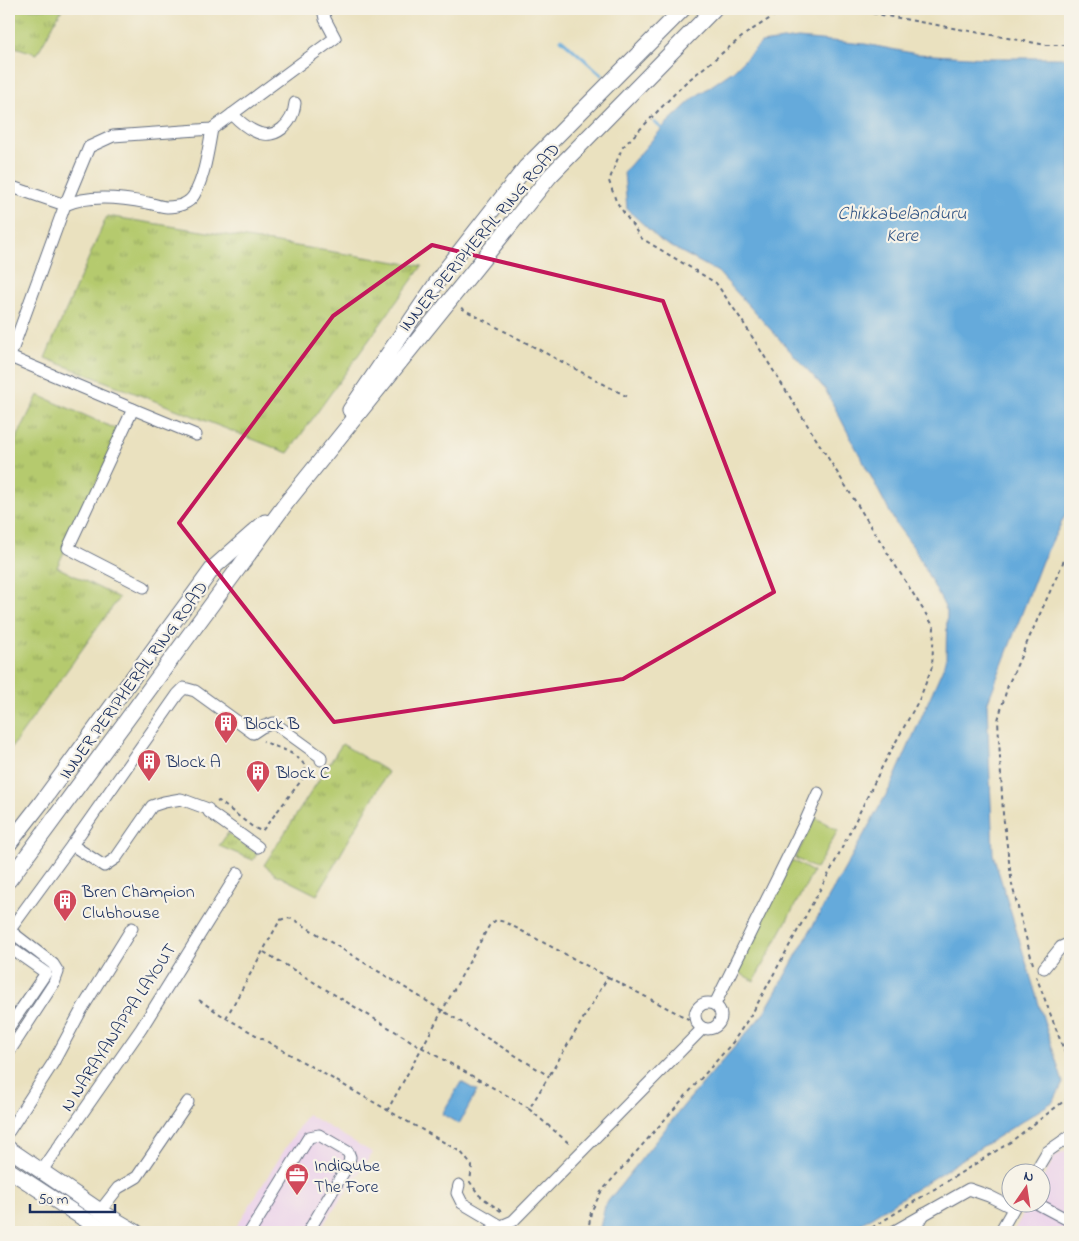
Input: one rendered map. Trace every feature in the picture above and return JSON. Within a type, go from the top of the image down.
[{"type":"main road","name":"INNER PERIPHERAL RING ROAD","points":[[9,880],[287,502],[446,269],[526,167],[683,9]]},
{"type":"main road","name":"INNER PERIPHERAL RING ROAD","points":[[9,844],[213,568],[287,502],[550,176],[714,9]]},
{"type":"main road","points":[[11,1160],[41,1172],[136,1232]]},
{"type":"main road","points":[[11,1160],[81,1217],[108,1232]]},
{"type":"street","points":[[196,435],[9,358],[88,147],[100,140],[113,136],[212,129],[335,38],[325,19],[323,9]]},
{"type":"street","points":[[232,114],[255,132],[267,135],[280,131],[288,122],[294,111],[295,103]]},
{"type":"street","points":[[9,186],[65,205],[89,199],[116,199],[166,207],[180,205],[194,196],[204,170],[212,129]]},
{"type":"street","points":[[133,409],[68,548],[144,587]]},
{"type":"street","points":[[9,1052],[54,983],[58,972],[53,964],[9,931],[184,688],[195,691],[253,733],[262,727],[274,723],[321,757],[321,760]]},
{"type":"street","points":[[715,1004],[818,793]]},
{"type":"street","points":[[72,845],[104,866],[116,858],[152,806],[181,799],[208,810],[258,847]]},
{"type":"street","name":"N NARAYANAPPA LAYOUT","points":[[41,1172],[141,1029],[238,873]]},
{"type":"street","points":[[9,1131],[53,1063],[82,1009],[132,928]]},
{"type":"street","points":[[1038,971],[1061,946],[1070,943]]},
{"type":"street","points":[[9,947],[46,973],[9,1027]]},
{"type":"street","points":[[706,1003],[715,1004],[722,1014],[722,1020],[719,1025],[708,1030],[700,1026],[695,1016],[698,1007],[706,1003]]},
{"type":"street","points":[[487,1232],[514,1221],[580,1154],[700,1026]]},
{"type":"street","points":[[100,1211],[118,1188],[137,1177],[188,1102]]},
{"type":"street","points":[[250,1232],[309,1137],[320,1135],[348,1152],[350,1157],[349,1163],[308,1232]]},
{"type":"street","points":[[1040,1164],[1047,1152],[1070,1136]]},
{"type":"street","points":[[459,1185],[458,1193],[462,1203],[501,1226]]},
{"type":"street","points":[[893,1232],[969,1189],[1002,1201]]},
{"type":"street","points":[[1052,1211],[1070,1221]]},
{"type":"street","points":[[914,1232],[924,1214]]},
{"type":"street","points":[[1000,1232],[1010,1214]]},
{"type":"path","points":[[588,1232],[591,1212],[601,1192],[733,1042],[754,1010],[833,866],[883,765],[920,698],[932,666],[934,627],[741,319],[716,283],[640,238],[616,201],[609,181],[622,148],[686,83],[747,33],[780,12],[790,9]]},
{"type":"path","points":[[849,9],[1046,45],[1070,45]]},
{"type":"path","points":[[448,301],[628,397]]},
{"type":"path","points":[[865,1232],[1009,1143],[1068,1098],[1067,1058],[1012,885],[1003,814],[998,720],[1014,669],[1070,547]]},
{"type":"path","points":[[208,810],[219,801],[254,828],[262,831],[304,777],[306,767],[301,760],[287,750],[265,742],[253,733]]},
{"type":"path","points":[[226,1018],[280,920],[286,918],[293,919],[549,1076]]},
{"type":"path","points":[[387,1111],[489,926],[496,920],[505,922],[700,1026]]},
{"type":"path","points":[[264,952],[421,1047],[529,1109],[580,1154]]},
{"type":"path","points":[[529,1109],[608,976]]},
{"type":"path","points":[[199,1000],[226,1018],[461,1152],[472,1166],[470,1182],[479,1195],[514,1221]]},
{"type":"highlighted area","points":[[432,245],[663,301],[774,592],[623,679],[334,722],[179,523],[333,316]]},
{"type":"shaded area","points":[[307,1114],[373,1153],[318,1232],[233,1232]]},
{"type":"shaded area","points":[[1070,1149],[1070,1232],[1013,1232],[1023,1214],[1052,1214],[1051,1164],[1055,1156]]},
{"type":"green space","points":[[9,9],[62,9],[37,54],[9,45]]},
{"type":"green space","points":[[107,216],[422,266],[288,453],[45,358]]},
{"type":"green space","points":[[38,395],[121,431],[57,567],[119,598],[9,751],[9,454]]},
{"type":"green space","points":[[342,744],[388,772],[317,895],[275,874],[264,865]]},
{"type":"green space","points":[[816,818],[838,830],[816,869],[795,858]]},
{"type":"green space","points":[[228,833],[257,854],[253,860],[219,846]]},
{"type":"green space","points":[[792,860],[813,872],[754,981],[732,969]]},
{"type":"water","name":"Chikkabelanduru Kere","points":[[798,38],[865,44],[917,54],[985,58],[1063,58],[1070,60],[1070,506],[1042,561],[987,704],[993,854],[1063,1083],[1054,1101],[848,1232],[599,1232],[605,1205],[685,1104],[764,1013],[891,786],[946,661],[947,611],[914,548],[896,524],[825,389],[718,272],[661,241],[627,209],[624,172],[666,124],[695,97],[733,71],[761,43]]},
{"type":"water","points":[[461,1082],[477,1091],[459,1124],[442,1114]]},
{"type":"waterway","points":[[561,39],[602,75]]},
{"type":"waterway","points":[[654,122],[665,131]]},
{"type":"place","name":"Block B","points":[[226,744]]},
{"type":"place","name":"Block A","points":[[149,782]]},
{"type":"place","name":"Block C","points":[[258,793]]},
{"type":"place","name":"Bren Champion Clubhouse","points":[[65,922]]},
{"type":"place","name":"IndiQube The Fore","points":[[297,1196]]}]
